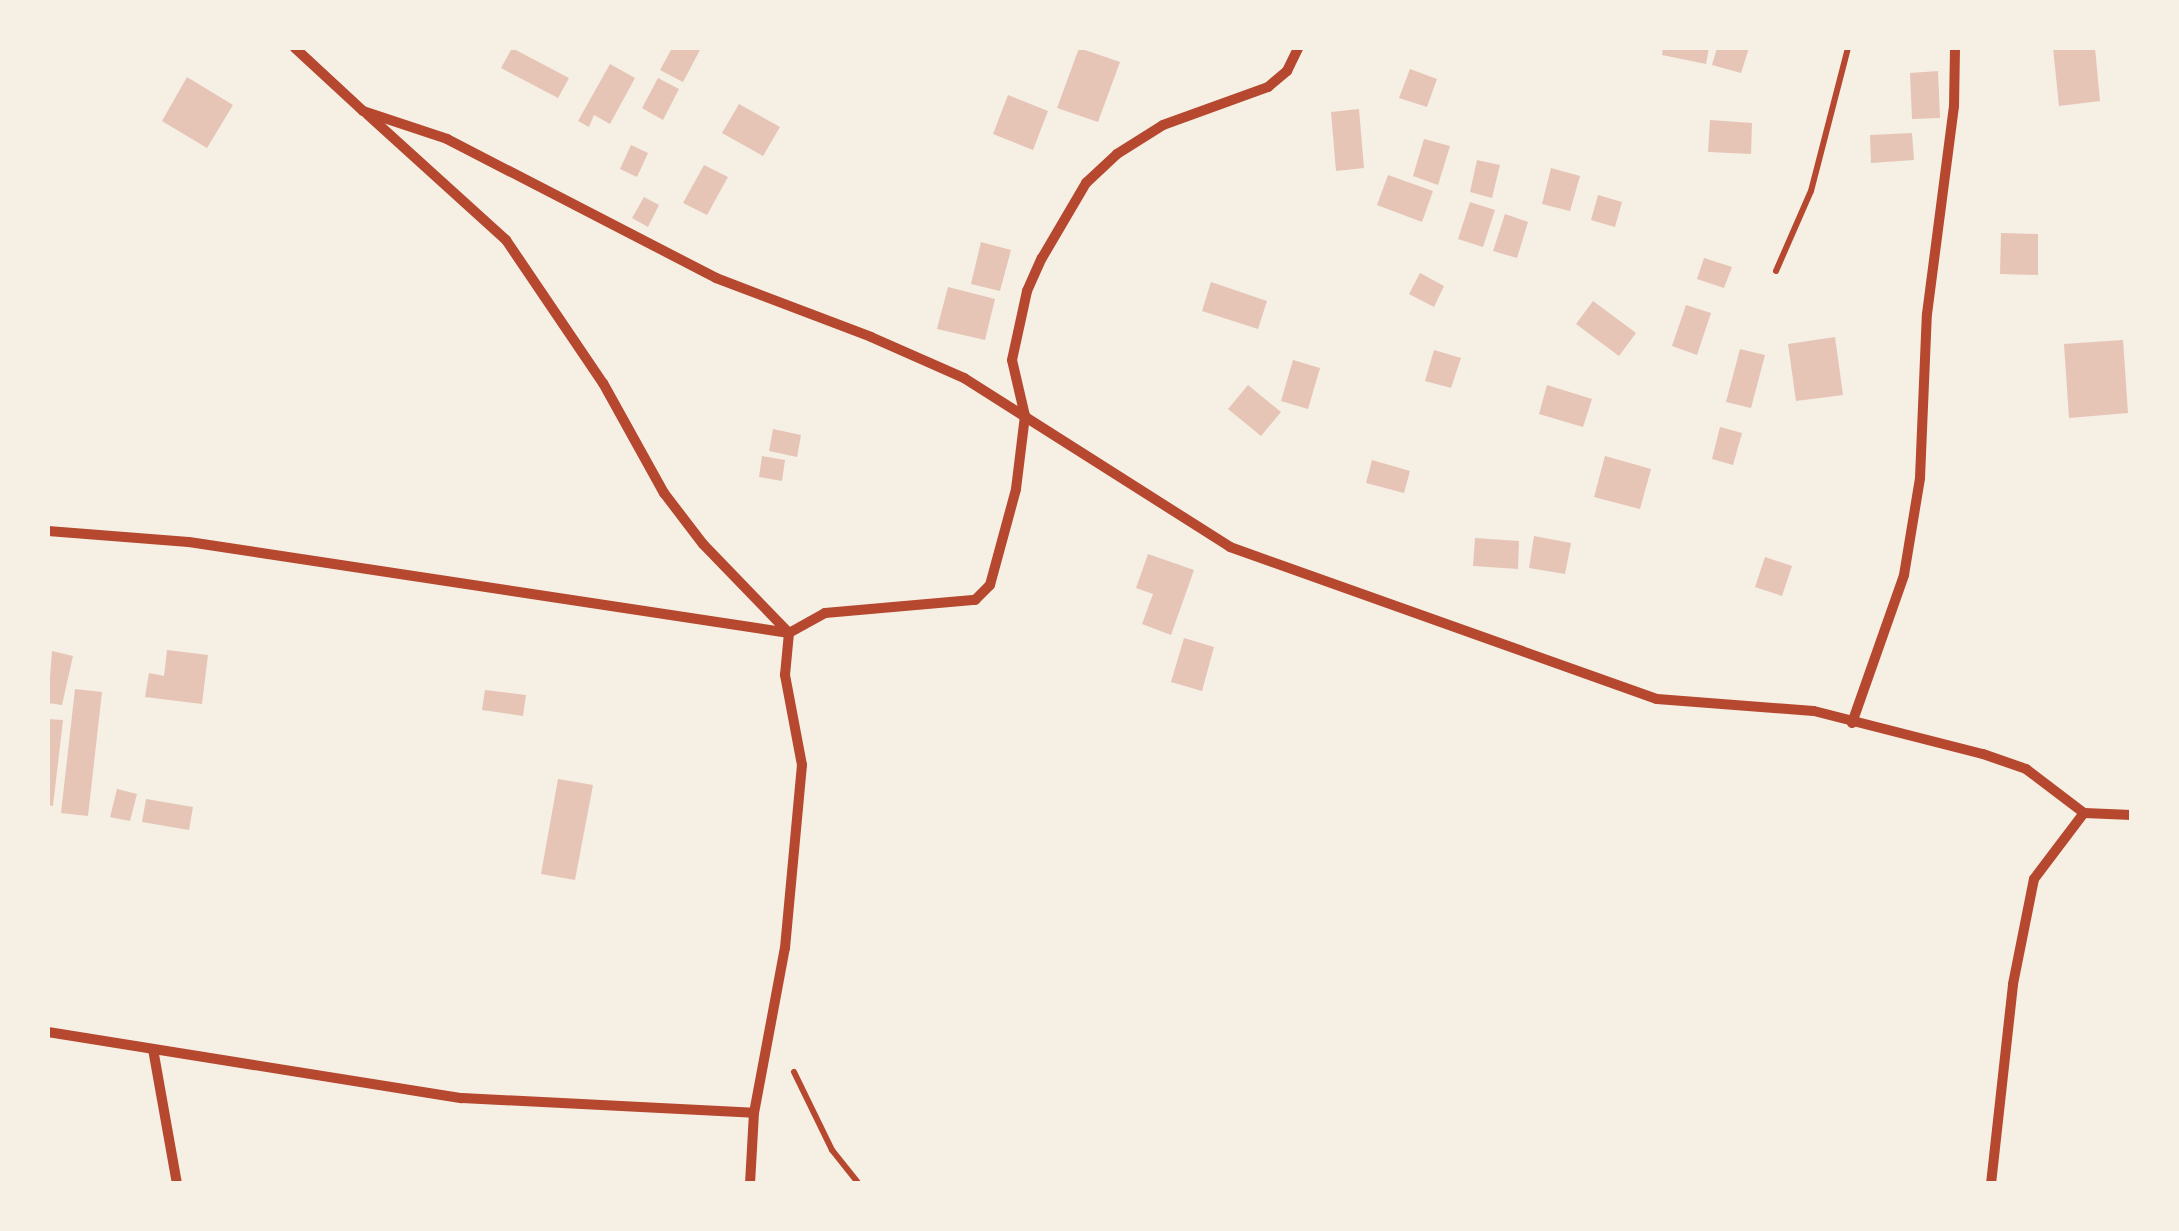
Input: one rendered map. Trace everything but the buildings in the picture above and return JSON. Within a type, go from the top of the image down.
[{"type":"street","points":[[48,531],[189,542],[789,633],[826,614],[976,600],[990,584],[1010,508],[1025,416],[1012,360],[1027,292],[1086,184],[1117,154],[1163,125],[1268,87],[1287,71],[1298,48]]},
{"type":"street","points":[[1852,723],[1904,575],[1920,478],[1928,314],[1954,106],[1956,48]]},
{"type":"street","points":[[304,50],[363,111],[506,240],[604,383],[664,493],[703,544],[789,633],[785,675],[802,765],[785,948],[754,1114],[750,1184]]},
{"type":"street","points":[[363,111],[446,139],[716,278],[933,364],[1025,416],[1230,547],[1657,699],[1814,711],[2026,768],[2084,814],[2132,815]]},
{"type":"street","points":[[1992,1184],[2013,984],[2034,880],[2084,814]]},
{"type":"street","points":[[48,1032],[462,1098],[754,1114]]},
{"type":"street","points":[[153,1050],[178,1184]]},
{"type":"path","points":[[1776,271],[1812,191],[1848,48]]},
{"type":"path","points":[[771,1026],[832,1150],[860,1184]]}]
